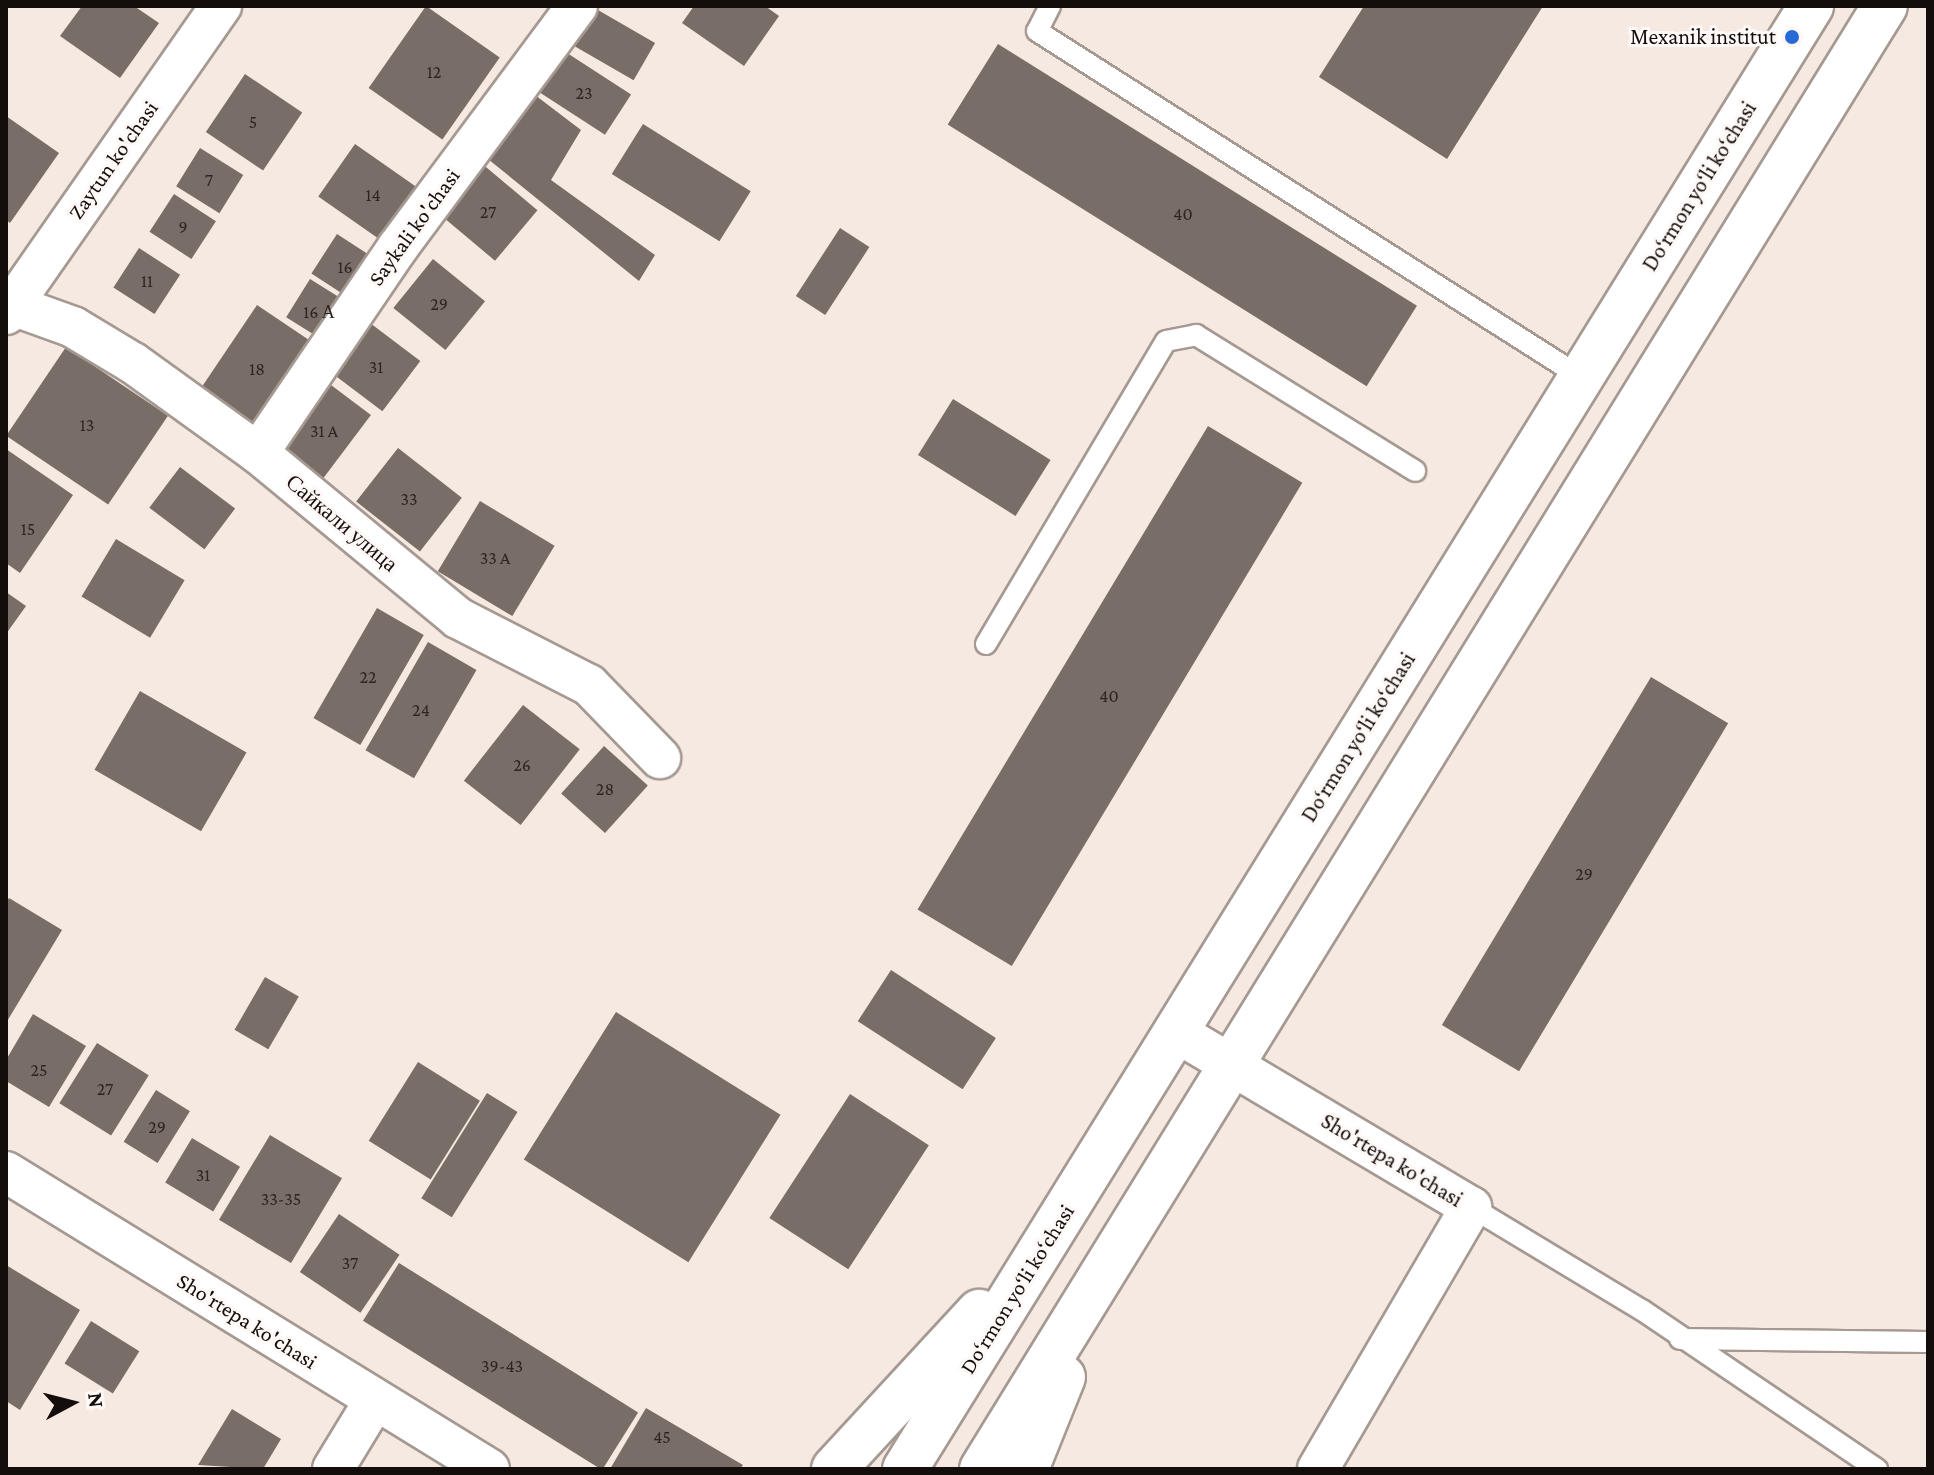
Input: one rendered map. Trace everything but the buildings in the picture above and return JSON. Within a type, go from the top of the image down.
[{"type":"main road","name":"Do‘rmon yo‘li ko‘chasi","points":[[905,1469],[1811,6]]},
{"type":"main road","points":[[982,1469],[1885,6]]},
{"type":"main road","points":[[834,1469],[1051,1234]]},
{"type":"main road","points":[[1026,1469],[1107,1267]]},
{"type":"street","name":"Zaytun ko'chasi","points":[[9,310],[221,6]]},
{"type":"street","name":"Saykali ko'chasi","points":[[258,453],[398,247],[577,6]]},
{"type":"street","name":"Сайкали улица","points":[[9,310],[73,327],[258,453],[458,618],[589,685],[660,758]]},
{"type":"street","name":"Sho'rtepa ko'chasi","points":[[1176,1032],[1471,1207],[1318,1469]]},
{"type":"street","name":"Sho'rtepa ko'chasi","points":[[6,1172],[489,1469]]},
{"type":"street","points":[[333,1469],[375,1400]]},
{"type":"lane","points":[[1050,6],[1037,31],[1581,377]]},
{"type":"lane","points":[[986,644],[1166,341],[1196,335],[1415,471]]},
{"type":"lane","points":[[1471,1207],[1680,1339],[1877,1469]]},
{"type":"lane","points":[[1680,1339],[1928,1342]]},
{"type":"place","name":"Mexanik institut","points":[[1792,37]]}]
